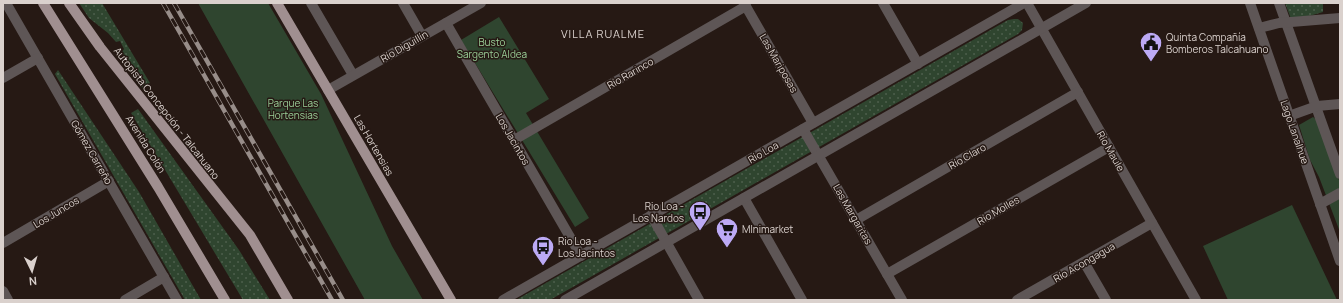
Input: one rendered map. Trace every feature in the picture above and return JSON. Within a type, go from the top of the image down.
[{"type":"main road","name":"Avenida Colón","points":[[43,3],[158,187],[225,300]]},
{"type":"main road","name":"Autopista Concepción - Talcahuano","points":[[69,3],[100,47],[250,235],[288,300]]},
{"type":"main road","name":"Las Hortensias","points":[[277,3],[451,300]]},
{"type":"street","name":"Gómez Carreño","points":[[6,3],[177,300]]},
{"type":"street","points":[[311,3],[353,75]]},
{"type":"street","points":[[403,3],[422,36]]},
{"type":"street","name":"Río Diguillín","points":[[328,90],[481,3]]},
{"type":"street","points":[[883,3],[918,64]]},
{"type":"street","name":"Río Loa","points":[[503,300],[1025,3]]},
{"type":"street","name":"Río Maule","points":[[1025,3],[1078,92],[1196,300]]},
{"type":"street","points":[[565,300],[1086,3]]},
{"type":"street","name":"Lago Lanalhue","points":[[1250,3],[1340,261]]},
{"type":"street","points":[[1279,3],[1340,174]]},
{"type":"street","name":"Las Mariposas","points":[[745,4],[813,123]]},
{"type":"street","name":"Río Rarinco","points":[[514,140],[745,4]]},
{"type":"street","points":[[1259,28],[1279,23],[1340,18]]},
{"type":"street","name":"Los Jacintos","points":[[446,23],[581,256]]},
{"type":"street","points":[[3,78],[38,58]]},
{"type":"street","name":"Río Claro","points":[[856,220],[1078,92]]},
{"type":"street","points":[[1289,116],[1317,106],[1340,104]]},
{"type":"street","name":"Las Margaritas","points":[[803,129],[902,300]]},
{"type":"street","name":"Río Molles","points":[[887,274],[1109,147]]},
{"type":"street","name":"Los Juncos","points":[[3,243],[109,181]]},
{"type":"street","points":[[1320,204],[1340,193]]},
{"type":"street","points":[[744,198],[802,300]]},
{"type":"street","points":[[651,215],[699,300]]},
{"type":"street","name":"Río Acongagua","points":[[1017,300],[1152,223]]},
{"type":"street","points":[[1084,262],[1106,300]]},
{"type":"street","points":[[125,300],[164,277]]},
{"type":"street","points":[[3,291],[8,300]]},
{"type":"green space","points":[[79,3],[102,3],[150,83],[143,89],[132,73],[122,52],[124,49],[120,41],[116,42],[108,33],[89,18]]},
{"type":"green space","name":"Parque Las Hortensias","points":[[198,3],[268,3],[321,94],[392,246],[423,300],[365,300]]},
{"type":"green space","points":[[1285,3],[1323,3],[1323,12],[1296,20],[1291,19]]},
{"type":"green space","name":"Busto Sargento Aldea","points":[[499,17],[549,99],[526,113],[589,218],[575,227],[461,40]]},
{"type":"green space","points":[[1018,19],[1023,23],[1022,30],[1018,34],[550,300],[516,300],[1008,20]]},
{"type":"green space","points":[[58,70],[139,192],[201,300],[185,300],[55,74]]},
{"type":"green space","points":[[138,109],[239,250],[270,300],[243,300],[131,113]]},
{"type":"green space","points":[[1313,117],[1318,121],[1340,183],[1340,232],[1319,177],[1310,160],[1299,125]]},
{"type":"green space","points":[[1292,205],[1337,300],[1228,300],[1203,246]]},
{"type":"railway","points":[[163,3],[332,300]]},
{"type":"railway","points":[[174,3],[343,300]]},
{"type":"place","name":"Quinta Compañía Bomberos Talcahuano","points":[[1151,62]]},
{"type":"place","name":"Rio Loa - Los Nardos","points":[[700,232]]},
{"type":"place","name":"MInimarket","points":[[727,248]]},
{"type":"place","name":"Rio Loa - Los Jacintos","points":[[543,266]]},
{"type":"district","name":"VILLA RUALME","points":[[603,34]]}]
